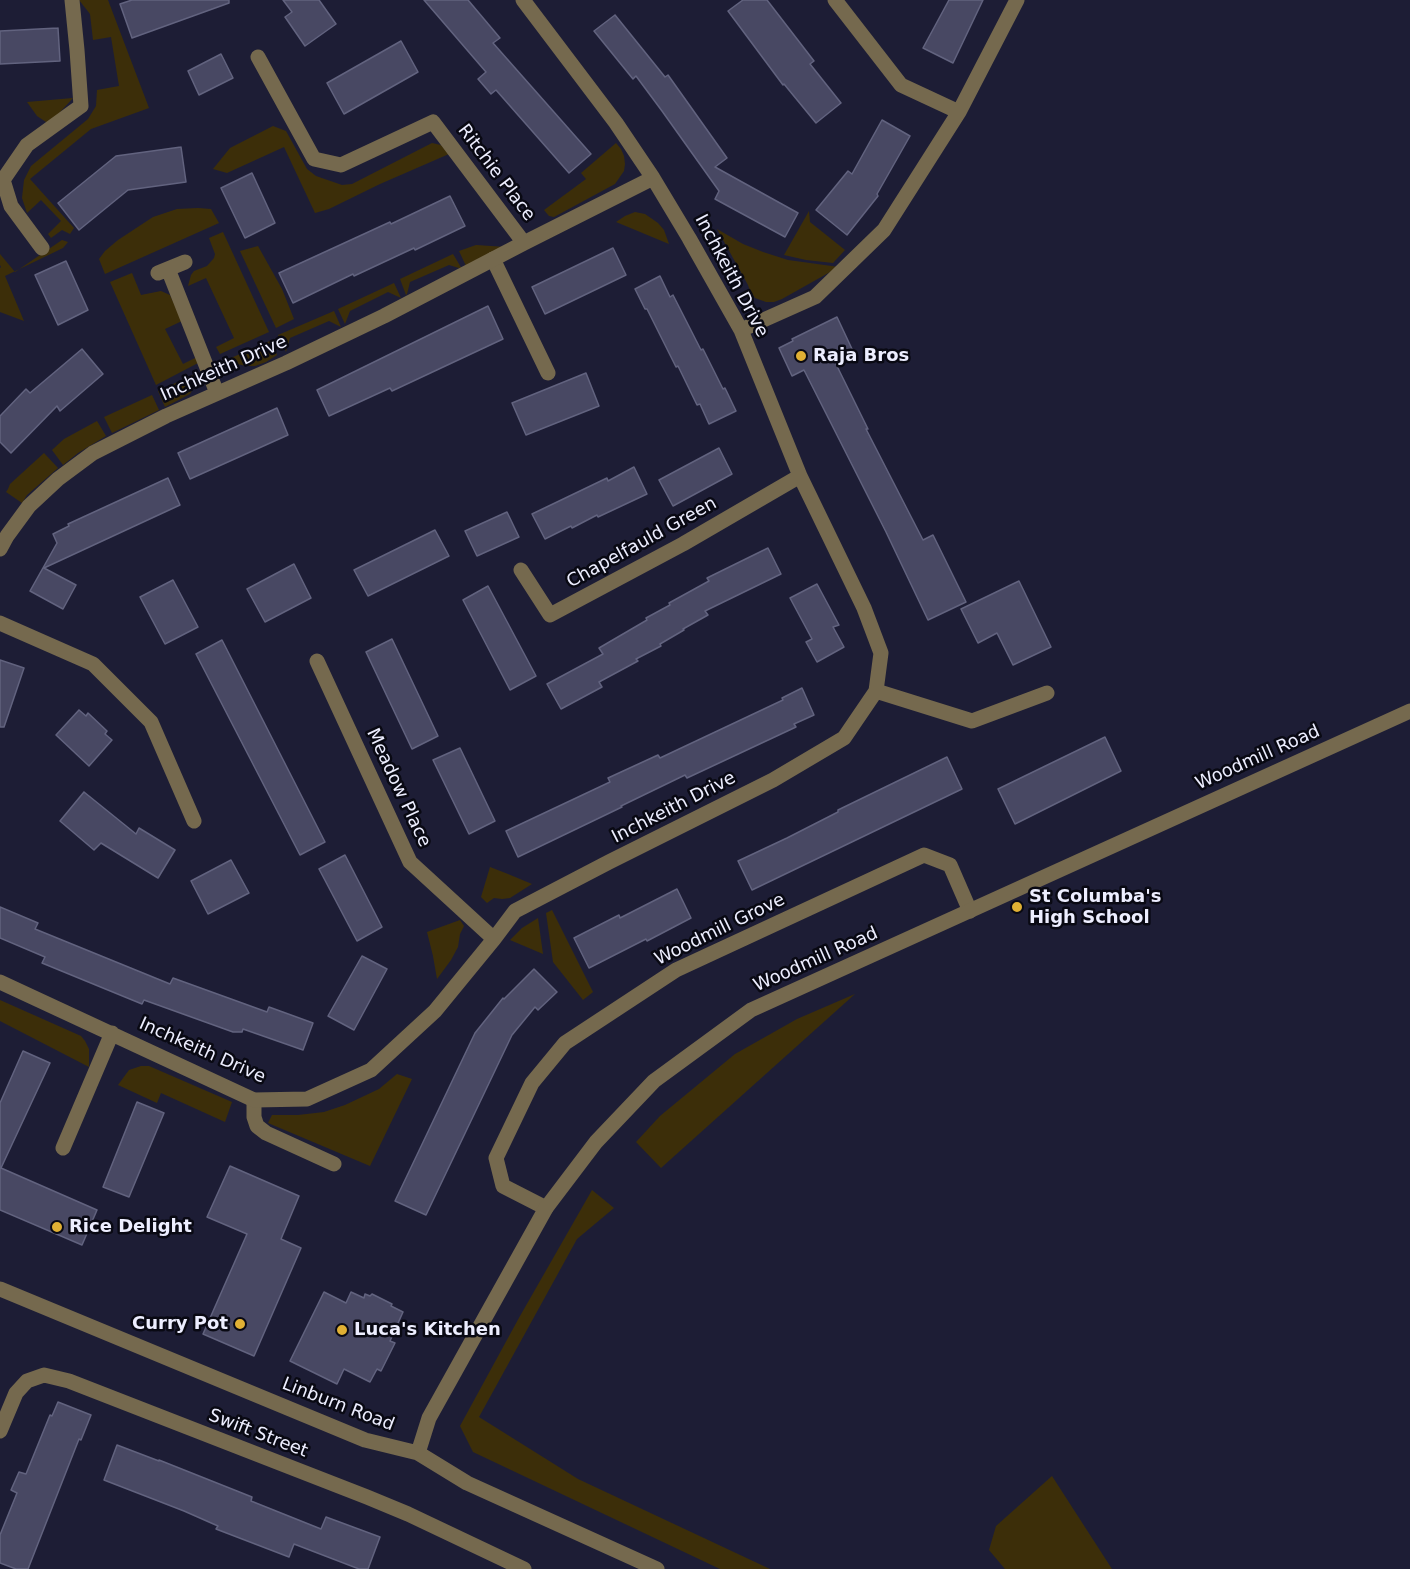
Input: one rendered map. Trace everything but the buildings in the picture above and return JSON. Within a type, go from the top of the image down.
[{"type":"street","points":[[42,248],[11,206],[3,180],[27,145],[81,106],[72,0]]},
{"type":"street","name":"Inchkeith Drive","points":[[0,982],[254,1100],[307,1099],[371,1070],[435,1011],[515,911],[773,780],[844,738],[876,691],[881,653],[864,608],[800,476],[741,330],[653,178],[616,123],[523,0]]},
{"type":"street","points":[[835,0],[901,85],[958,112]]},
{"type":"street","points":[[741,330],[815,297],[884,230],[958,112],[1017,0]]},
{"type":"street","name":"Ritchie Place","points":[[258,57],[314,159],[340,165],[433,122],[524,243]]},
{"type":"street","name":"Inchkeith Drive","points":[[0,549],[29,506],[58,479],[93,453],[166,416],[384,316],[653,178]]},
{"type":"street","points":[[493,259],[548,373]]},
{"type":"street","points":[[185,262],[163,271],[217,393]]},
{"type":"street","name":"Chapelfauld Green","points":[[521,570],[550,615],[800,476]]},
{"type":"street","points":[[0,623],[93,664],[151,722],[194,821]]},
{"type":"street","name":"Meadow Place","points":[[317,661],[410,862],[494,939]]},
{"type":"street","points":[[876,691],[972,721],[1047,693]]},
{"type":"street","name":"Woodmill Road","points":[[418,1453],[429,1419],[546,1208],[596,1142],[654,1081],[751,1010],[1410,711]]},
{"type":"street","name":"Woodmill Grove","points":[[546,1208],[503,1186],[496,1158],[532,1083],[565,1043],[676,970],[924,855],[950,865],[970,911]]},
{"type":"street","points":[[63,1148],[112,1033]]},
{"type":"street","points":[[254,1100],[254,1117],[257,1126],[266,1133],[334,1164]]},
{"type":"street","name":"Linburn Road","points":[[0,1289],[365,1440],[418,1453],[467,1483],[657,1569]]},
{"type":"street","name":"Swift Street","points":[[0,1431],[16,1393],[27,1381],[44,1375],[69,1381],[367,1497],[524,1569]]},
{"type":"shaded area","points":[[79,0],[108,0],[149,108],[91,129],[30,179],[74,228],[70,234],[62,230],[51,238],[48,234],[61,221],[41,200],[27,213],[22,198],[24,180],[31,166],[88,119],[96,106],[97,90],[119,86],[111,37],[93,40],[90,14]]},
{"type":"shaded area","points":[[73,98],[51,122],[46,122],[37,116],[27,102]]},
{"type":"shaded area","points":[[273,126],[286,131],[307,169],[316,176],[342,185],[352,184],[432,143],[441,145],[449,154],[329,209],[315,213],[284,147],[227,173],[213,169],[230,148]]},
{"type":"shaded area","points":[[616,143],[624,156],[625,164],[624,171],[615,184],[554,217],[549,216],[544,210],[586,179],[581,173]]},
{"type":"shaded area","points":[[177,209],[211,209],[219,223],[105,274],[99,259],[118,240],[153,217]]},
{"type":"shaded area","points":[[809,211],[810,222],[845,250],[833,263],[784,255]]},
{"type":"shaded area","points":[[635,212],[645,214],[658,223],[664,230],[669,244],[616,222]]},
{"type":"shaded area","points":[[717,229],[743,244],[788,260],[839,267],[782,299],[766,302],[755,298],[750,291]]},
{"type":"shaded area","points":[[223,232],[269,332],[220,354],[216,347],[234,338],[206,278],[188,286],[194,271],[207,266],[214,258],[215,254],[209,238]]},
{"type":"shaded area","points":[[62,240],[68,242],[63,248],[19,269]]},
{"type":"shaded area","points":[[476,245],[507,247],[466,266],[459,251]]},
{"type":"shaded area","points":[[258,246],[282,289],[294,319],[276,328],[240,251]]},
{"type":"shaded area","points":[[0,254],[15,271],[5,276],[24,321],[0,312]]},
{"type":"shaded area","points":[[453,254],[462,269],[449,265],[410,282],[406,295],[400,279]]},
{"type":"shaded area","points":[[132,273],[141,295],[161,291],[170,295],[182,321],[165,329],[183,364],[199,356],[198,363],[156,385],[110,282]]},
{"type":"shaded area","points":[[394,283],[401,298],[388,292],[350,311],[345,324],[338,309]]},
{"type":"shaded area","points":[[334,311],[341,327],[329,321],[290,338],[286,352],[278,335]]},
{"type":"shaded area","points":[[272,340],[277,355],[266,362],[246,366],[224,361]]},
{"type":"shaded area","points":[[199,372],[200,377],[190,394],[165,407],[158,391]]},
{"type":"shaded area","points":[[152,395],[159,410],[112,433],[104,417]]},
{"type":"shaded area","points":[[97,421],[106,436],[63,465],[52,450],[64,439]]},
{"type":"shaded area","points":[[44,453],[58,468],[27,495],[22,503],[6,492],[10,484]]},
{"type":"shaded area","points":[[490,867],[532,884],[510,898],[494,898],[487,903],[481,897]]},
{"type":"shaded area","points":[[552,910],[593,992],[583,1000],[553,962],[546,913]]},
{"type":"shaded area","points":[[538,918],[543,954],[510,940],[522,928]]},
{"type":"shaded area","points":[[460,920],[464,926],[458,947],[437,979],[427,932]]},
{"type":"shaded area","points":[[855,994],[661,1168],[636,1142],[660,1116],[735,1054],[797,1019]]},
{"type":"shaded area","points":[[0,1000],[81,1036],[89,1049],[89,1067],[0,1021]]},
{"type":"shaded area","points":[[149,1066],[232,1102],[225,1122],[161,1093],[157,1103],[118,1085],[129,1070]]},
{"type":"shaded area","points":[[397,1074],[412,1079],[370,1166],[268,1123],[272,1115],[324,1112],[345,1105],[379,1089]]},
{"type":"shaded area","points":[[592,1190],[614,1208],[577,1239],[479,1417],[578,1479],[770,1569],[720,1569],[473,1452],[460,1426]]},
{"type":"shaded area","points":[[1052,1476],[1112,1569],[1005,1569],[989,1550],[996,1526]]},
{"type":"place","name":"Raja Bros","points":[[801,356]]},
{"type":"place","name":"St Columba's High School","points":[[1017,907]]},
{"type":"place","name":"Rice Delight","points":[[57,1227]]},
{"type":"place","name":"Curry Pot","points":[[240,1324]]},
{"type":"place","name":"Luca's Kitchen","points":[[342,1330]]}]
